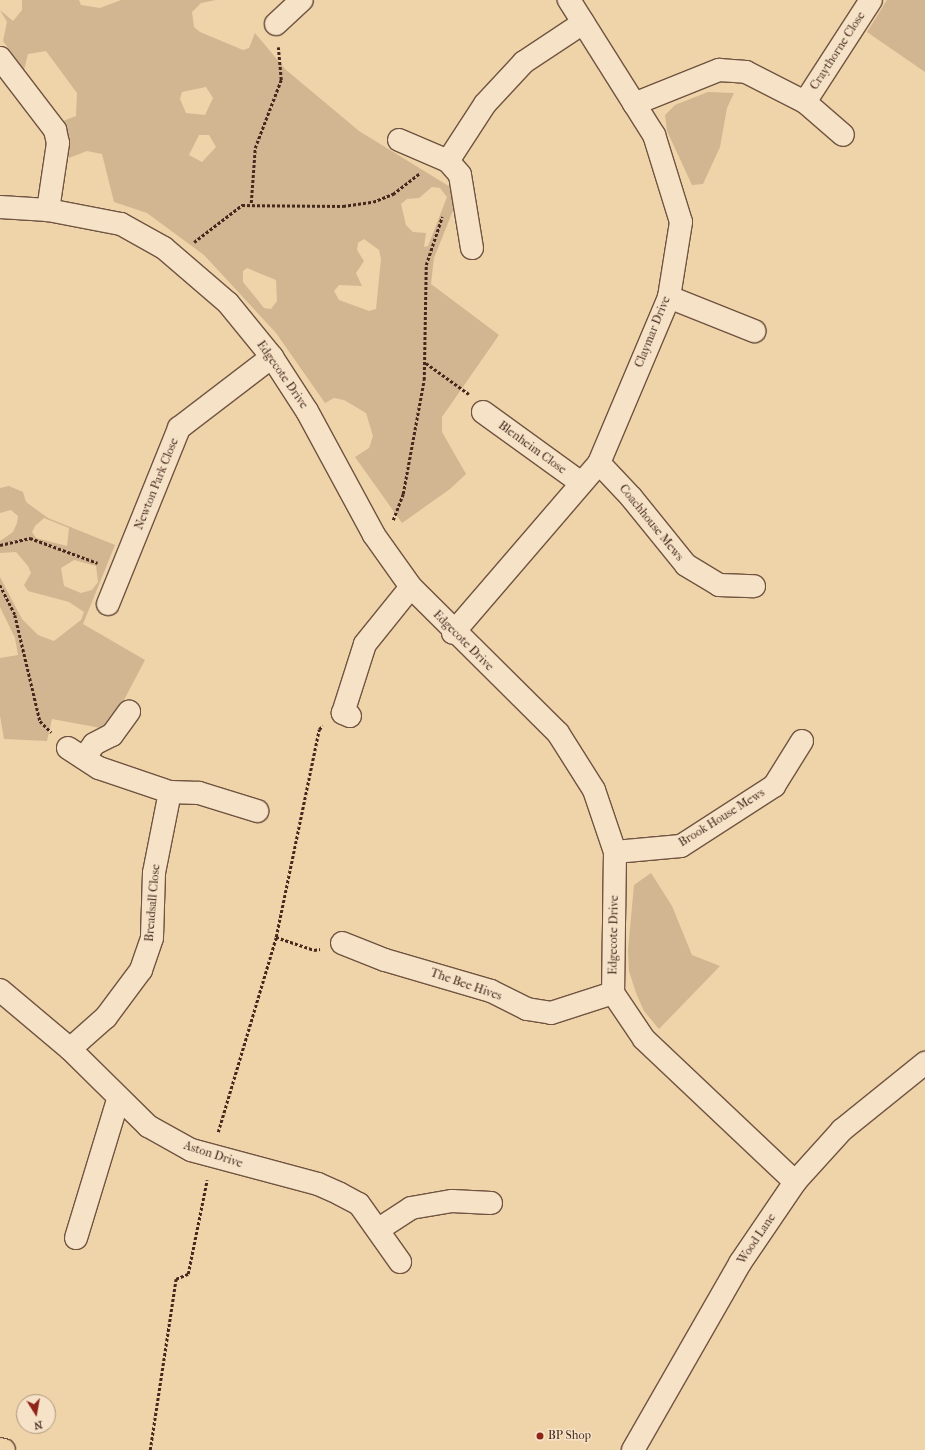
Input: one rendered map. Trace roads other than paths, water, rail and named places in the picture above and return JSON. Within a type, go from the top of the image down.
[{"type":"highway","points":[[0,1449],[4,1450]]},
{"type":"street","points":[[276,24],[302,0]]},
{"type":"street","name":"Claymar Drive","points":[[453,633],[599,463],[669,297],[681,222],[654,135],[569,0]]},
{"type":"street","name":"Craythorne Close","points":[[805,102],[872,0]]},
{"type":"street","points":[[440,157],[485,104],[524,62],[583,23]]},
{"type":"street","points":[[0,58],[55,130],[58,149],[48,210]]},
{"type":"street","name":"Craythorne Close","points":[[634,104],[719,70],[746,72],[805,102],[843,135]]},
{"type":"street","points":[[400,140],[440,157],[460,175],[472,248]]},
{"type":"street","name":"Edgecote Drive","points":[[0,207],[48,210],[121,224],[178,258],[228,303],[272,357],[307,411],[374,535],[411,587],[453,633],[558,733],[594,790],[616,852],[613,993]]},
{"type":"street","points":[[669,297],[754,331]]},
{"type":"street","name":"Newton Park Close","points":[[108,604],[179,428],[272,357]]},
{"type":"street","name":"Blenheim Close","points":[[483,412],[581,483]]},
{"type":"street","name":"Coachhouse Mews","points":[[599,463],[632,497],[686,565],[719,585],[754,586]]},
{"type":"street","points":[[347,714],[365,644],[411,587]]},
{"type":"street","points":[[129,712],[112,735],[76,753],[99,768],[170,792],[199,793],[257,811]]},
{"type":"street","name":"Brook House Mews","points":[[616,852],[681,846],[774,786],[802,741]]},
{"type":"street","name":"Breadsall Close","points":[[70,1049],[128,991],[143,965],[152,938],[154,873],[170,792]]},
{"type":"street","name":"The Bee Hives","points":[[342,943],[385,960],[491,991],[527,1009],[551,1013],[613,993]]},
{"type":"street","name":"Aston Drive","points":[[0,990],[70,1049],[118,1100],[170,1140],[211,1157],[318,1184],[359,1204],[379,1229],[400,1262]]},
{"type":"street","points":[[613,993],[644,1039],[795,1182]]},
{"type":"street","name":"Wood Lane","points":[[633,1450],[740,1263],[795,1182],[842,1130],[925,1063]]},
{"type":"street","points":[[76,1238],[118,1100]]},
{"type":"street","points":[[379,1229],[411,1208],[452,1201],[490,1203]]},
{"type":"place","name":"BP Shop","points":[[540,1436]]}]
